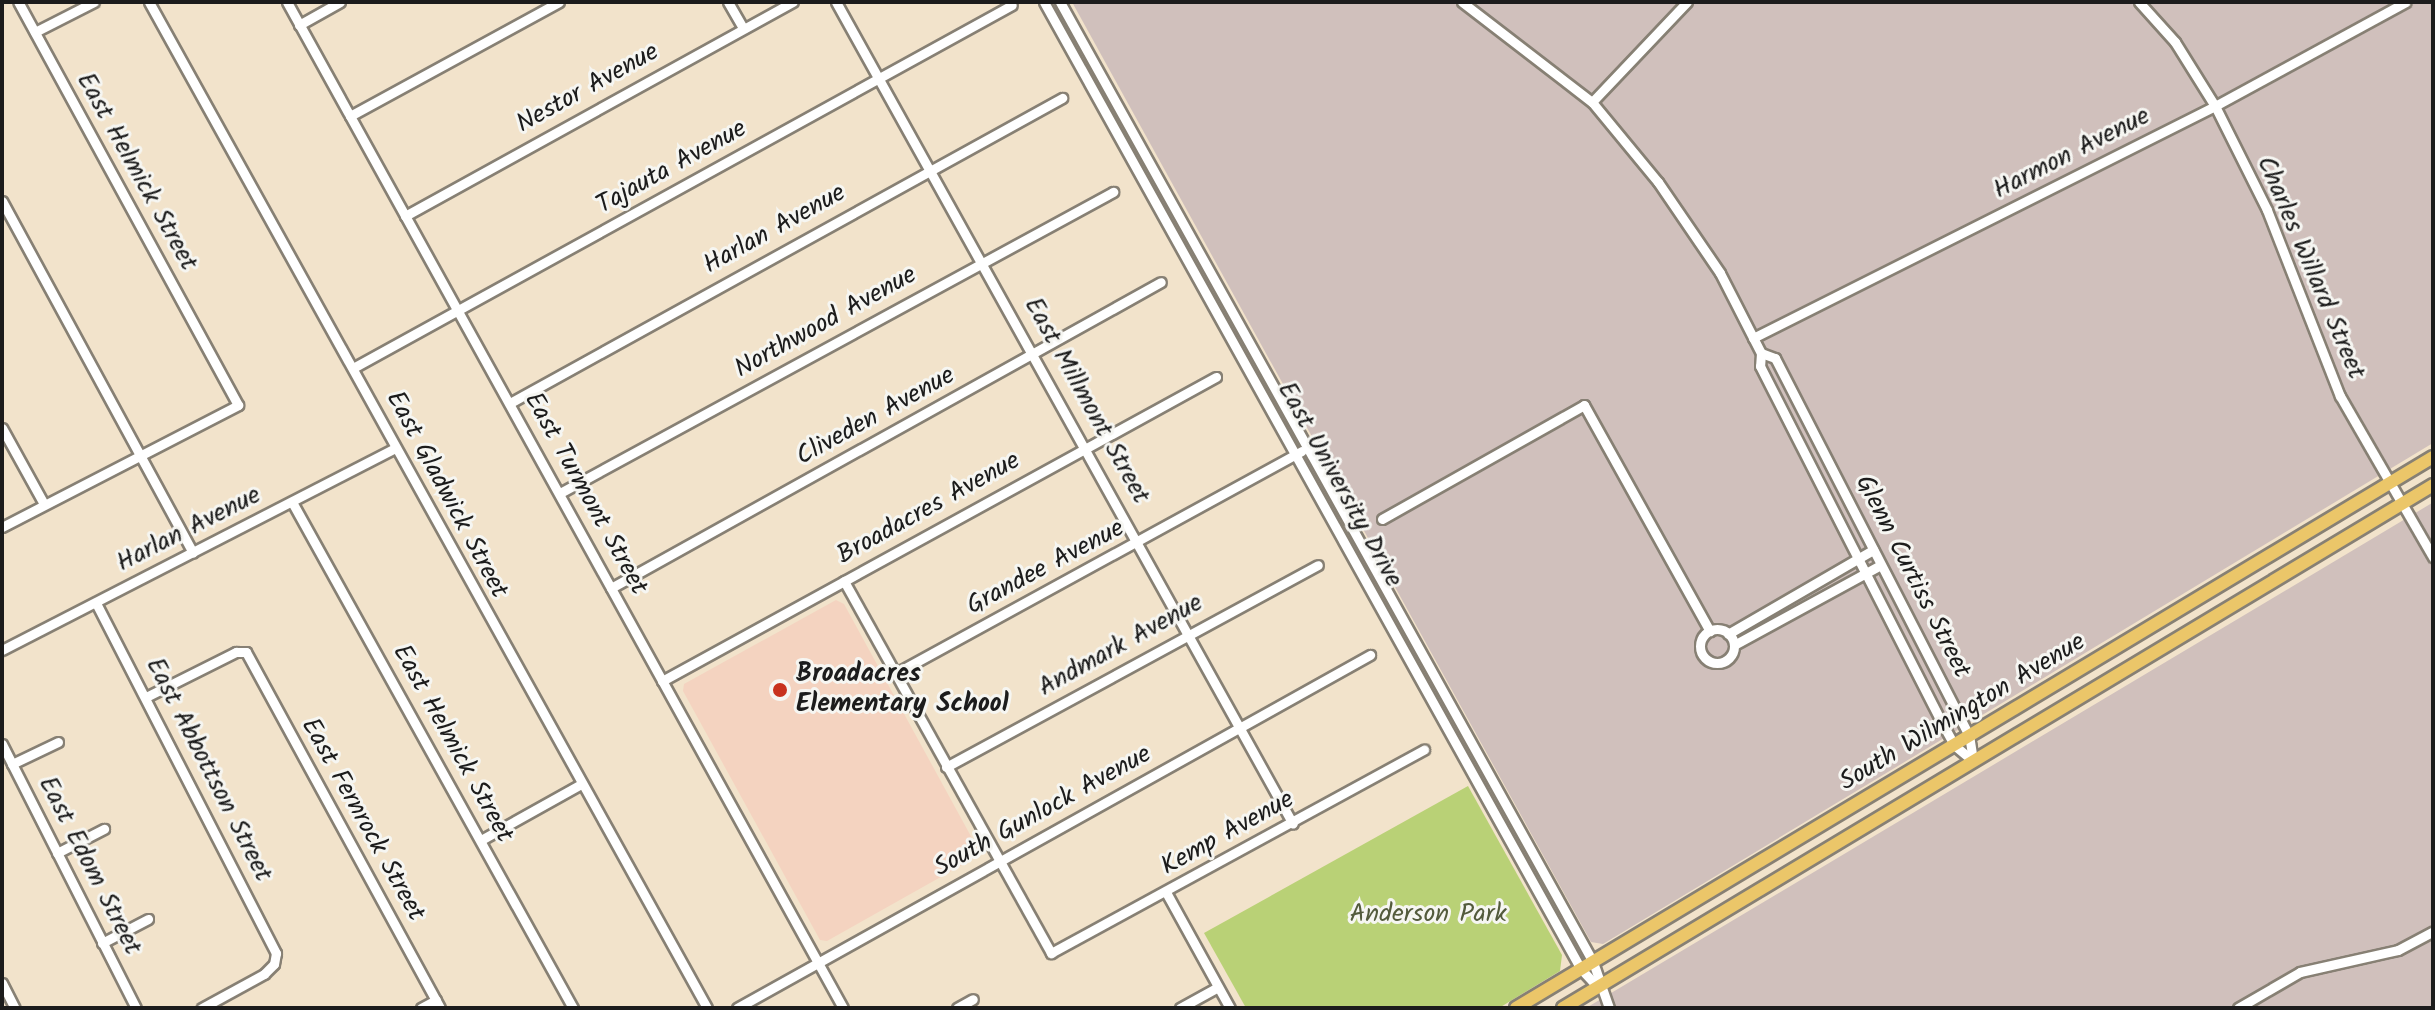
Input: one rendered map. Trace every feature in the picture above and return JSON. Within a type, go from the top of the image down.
[{"type":"main road","name":"South Wilmington Avenue","points":[[1516,1008],[2433,457]]},
{"type":"main road","name":"South Wilmington Avenue","points":[[1563,1008],[2433,485]]},
{"type":"street","name":"East Helmick Street","points":[[18,2],[238,405],[140,456]]},
{"type":"street","points":[[35,32],[94,2]]},
{"type":"street","name":"East Gladwick Street","points":[[149,2],[707,1008]]},
{"type":"street","name":"East Turmont Street","points":[[287,2],[843,1008]]},
{"type":"street","points":[[299,25],[340,2]]},
{"type":"street","points":[[350,116],[559,2]]},
{"type":"street","points":[[728,2],[743,28]]},
{"type":"street","name":"Nestor Avenue","points":[[405,216],[793,2]]},
{"type":"street","name":"East Millmont Street","points":[[836,2],[1141,543],[1293,824]]},
{"type":"street","name":"East University Drive","points":[[1044,2],[1581,969],[1599,987]]},
{"type":"street","name":"East University Drive","points":[[1060,2],[1593,962],[1599,987],[1609,1008]]},
{"type":"street","name":"Glenn Curtiss Street","points":[[1462,2],[1592,102],[1658,182],[1720,273],[1761,353],[1760,366],[1954,745],[1973,761]]},
{"type":"street","points":[[1592,102],[1687,2]]},
{"type":"street","name":"Charles Willard Street","points":[[2139,2],[2175,42],[2215,106],[2267,210],[2340,396],[2433,557]]},
{"type":"street","name":"Harmon Avenue","points":[[1753,338],[2215,106],[2406,2]]},
{"type":"street","name":"Tajauta Avenue","points":[[353,368],[1012,5]]},
{"type":"street","name":"Harlan Avenue","points":[[510,403],[1062,98]]},
{"type":"street","name":"Northwood Avenue","points":[[560,493],[1113,192]]},
{"type":"street","points":[[2,201],[193,553]]},
{"type":"street","name":"Cliveden Avenue","points":[[611,588],[1036,355],[1161,282]]},
{"type":"street","name":"Glenn Curtiss Street","points":[[1761,353],[1775,358],[1969,735],[1973,761]]},
{"type":"street","name":"Broadacres Avenue","points":[[662,681],[1216,377]]},
{"type":"street","points":[[1382,519],[1584,405],[1710,631]]},
{"type":"street","points":[[2,428],[44,504]]},
{"type":"street","name":"Harlan Avenue","points":[[2,650],[395,448]]},
{"type":"street","name":"Grandee Avenue","points":[[898,672],[1141,543],[1307,448]]},
{"type":"street","points":[[2,527],[140,456]]},
{"type":"street","name":"East Helmick Street","points":[[292,502],[573,1008]]},
{"type":"street","points":[[1710,631],[1728,634],[1873,550]]},
{"type":"street","name":"Andmark Avenue","points":[[946,767],[1318,565]]},
{"type":"street","points":[[1710,631],[1701,648],[1706,659],[1725,661],[1734,645],[1881,565]]},
{"type":"street","points":[[844,581],[898,672],[946,767],[1000,859]]},
{"type":"street","name":"East Abbottson Street","points":[[96,603],[271,938],[276,960],[264,974],[202,1008]]},
{"type":"street","points":[[1728,634],[1734,645]]},
{"type":"street","name":"East Fernrock Street","points":[[146,697],[236,652],[246,652],[438,1004]]},
{"type":"street","name":"South Gunlock Avenue","points":[[737,1008],[1370,655]]},
{"type":"street","points":[[12,764],[58,742]]},
{"type":"street","name":"East Edom Street","points":[[2,744],[136,1008]]},
{"type":"street","name":"Kemp Avenue","points":[[1000,859],[1051,953],[1167,894],[1424,750]]},
{"type":"street","points":[[481,840],[581,784]]},
{"type":"street","points":[[57,853],[104,829]]},
{"type":"street","points":[[1167,894],[1230,1008]]},
{"type":"street","points":[[102,943],[148,919]]},
{"type":"street","points":[[2238,1008],[2300,972],[2398,950],[2433,931]]},
{"type":"street","points":[[2,983],[15,1008]]},
{"type":"street","points":[[1180,1008],[1218,987]]},
{"type":"street","points":[[957,1008],[973,999]]},
{"type":"street","points":[[421,1008],[438,1004]]},
{"type":"shaded area","points":[[1072,2],[2433,2],[2433,443],[1603,944],[1591,942]]},
{"type":"shaded area","points":[[2432,503],[2433,1008],[1586,1008]]},
{"type":"shaded area","points":[[836,600],[844,604],[979,851],[978,856],[827,941],[820,940],[683,691],[684,684]]},
{"type":"green space","name":"Anderson Park","points":[[1468,786],[1562,955],[1560,971],[1499,1008],[1246,1008],[1204,933]]},
{"type":"place","name":"Broadacres Elementary School","points":[[780,690]]}]
